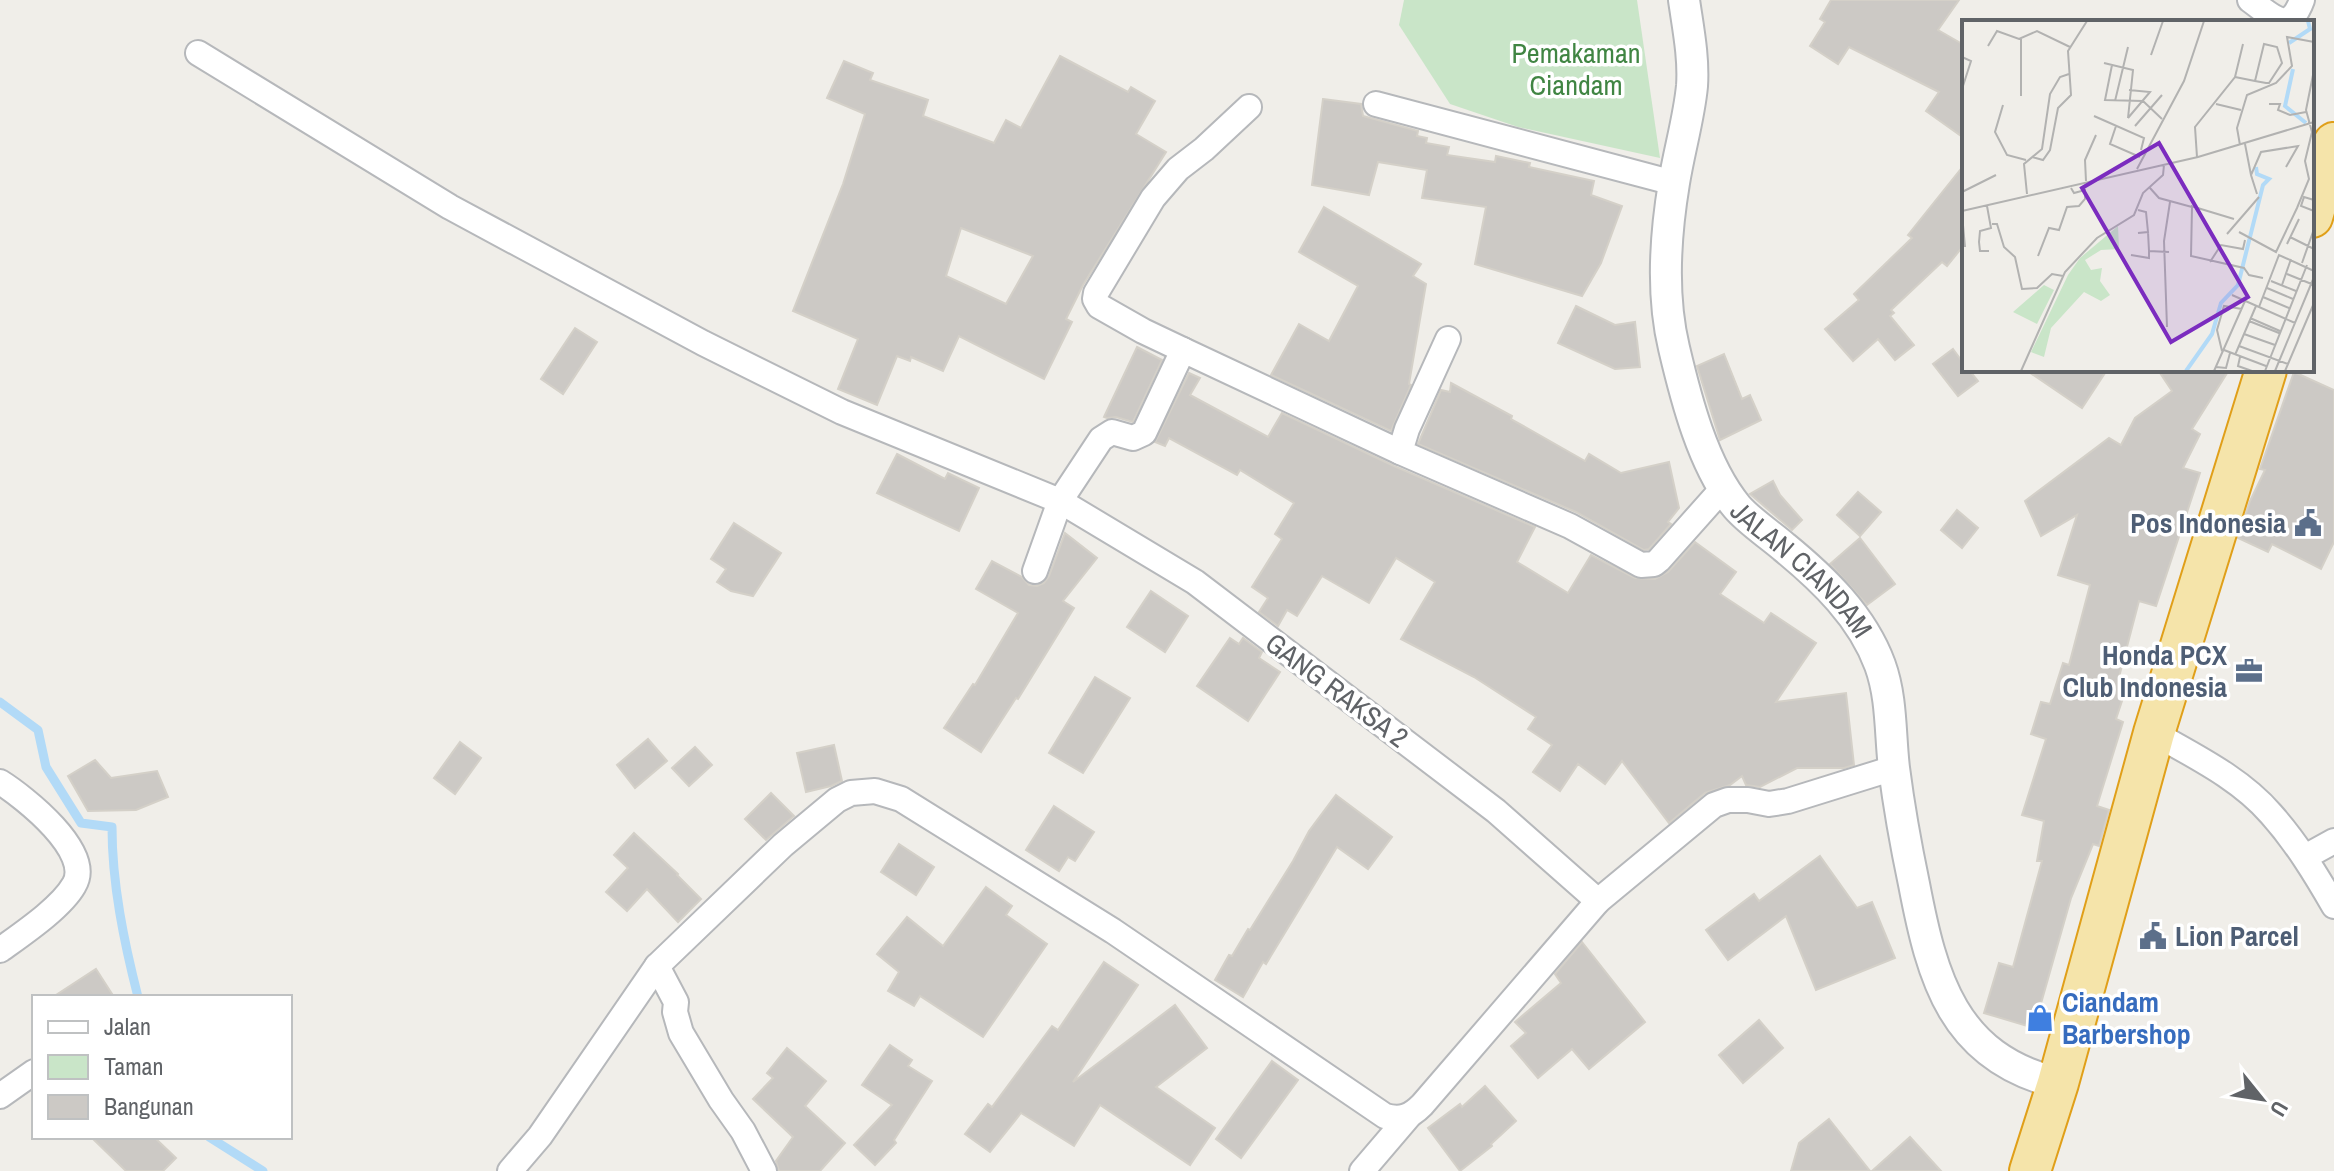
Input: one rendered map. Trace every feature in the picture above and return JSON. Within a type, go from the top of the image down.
[{"type":"highway","points":[[2314,210],[2334,143]]},
{"type":"highway","points":[[2030,1171],[2058,1083],[2154,733],[2265,372]]},
{"type":"street","name":"JALAN CIANDAM","points":[[1684,0],[1692,60],[1692,87],[1674,183],[1665,266],[1668,315],[1674,347],[1702,442],[1738,508],[1795,555],[1838,597],[1869,640],[1880,665],[1886,685],[1894,768],[1908,854],[1925,939],[1948,1004],[1989,1051],[2036,1078],[2058,1083]]},
{"type":"street","points":[[2250,0],[2281,20]]},
{"type":"street","points":[[2290,20],[2296,15],[2302,0]]},
{"type":"street","name":"GANG RAKSA 2","points":[[198,53],[450,207],[703,343],[842,412],[1060,501],[1195,582],[1496,811],[1598,901]]},
{"type":"street","points":[[1376,104],[1674,183]]},
{"type":"street","points":[[1249,107],[1178,169],[1153,198],[1096,293],[1099,306],[1183,350],[1400,452],[1570,526],[1641,565],[1654,564],[1659,560],[1724,487]]},
{"type":"street","points":[[1400,452],[1407,429],[1448,339]]},
{"type":"street","points":[[1035,571],[1060,501],[1104,436],[1112,432],[1133,438],[1144,433],[1183,350]]},
{"type":"street","points":[[2154,733],[2223,773],[2269,811],[2305,857],[2334,906]]},
{"type":"street","points":[[1362,1171],[1598,901],[1714,805],[1728,800],[1769,804],[1788,801],[1894,768]]},
{"type":"street","points":[[0,950],[59,902],[76,884],[78,870],[70,849],[53,825],[2,786]]},
{"type":"street","points":[[510,1171],[540,1136],[657,966],[783,845],[837,800],[851,793],[875,791],[901,799],[1113,931],[1385,1116],[1399,1119],[1409,1116]]},
{"type":"street","points":[[2305,857],[2333,842]]},
{"type":"street","points":[[657,966],[676,1002],[675,1012],[681,1033],[743,1131],[764,1171]]},
{"type":"street","points":[[0,1096],[32,1073]]},
{"type":"green space","name":"Pemakaman Ciandam","points":[[1404,0],[1637,0],[1660,158],[1518,127],[1450,104],[1399,25]]},
{"type":"building","points":[[1831,0],[1959,0],[1938,30],[1962,44],[1962,137],[1926,111],[1939,92],[1849,47],[1838,64],[1810,46],[1825,22],[1820,19]]},
{"type":"building","points":[[1060,56],[1128,92],[1131,87],[1155,101],[1136,134],[1166,152],[1083,285],[1066,319],[1072,322],[1044,379],[959,336],[943,371],[911,357],[910,361],[897,356],[877,405],[838,389],[858,339],[793,311],[843,184],[865,114],[827,98],[844,61],[873,73],[870,80],[928,100],[923,116],[994,143],[1006,120],[1021,128]],"holes":[[[961,228],[1033,256],[1006,304],[946,276]]]},
{"type":"building","points":[[1323,99],[1361,104],[1363,116],[1418,131],[1417,136],[1427,138],[1426,143],[1449,147],[1447,155],[1495,162],[1496,156],[1530,163],[1529,167],[1594,181],[1591,195],[1622,206],[1601,263],[1582,296],[1475,264],[1486,207],[1422,198],[1427,170],[1378,162],[1369,195],[1312,185]]},
{"type":"building","points":[[1962,168],[1962,247],[1947,266],[1942,262],[1891,310],[1894,313],[1890,316],[1914,345],[1895,360],[1878,339],[1853,361],[1825,329],[1859,300],[1854,294],[1912,238],[1908,235]]},
{"type":"building","points":[[1324,207],[1421,264],[1413,276],[1426,284],[1411,385],[1391,431],[1271,375],[1299,324],[1329,341],[1358,286],[1299,252]]},
{"type":"building","points":[[1576,306],[1615,325],[1635,322],[1640,367],[1615,369],[1558,343]]},
{"type":"building","points":[[575,328],[597,342],[563,394],[541,379]]},
{"type":"building","points":[[1137,347],[1162,360],[1133,422],[1104,417]]},
{"type":"building","points":[[1953,349],[1962,361],[1962,372],[1971,372],[1978,381],[1958,396],[1933,364]]},
{"type":"building","points":[[1724,354],[1742,399],[1750,395],[1761,420],[1720,440],[1697,366]]},
{"type":"building","points":[[2029,372],[2106,372],[2082,408]]},
{"type":"building","points":[[2159,372],[2228,372],[2192,429],[2200,434],[2183,468],[2200,473],[2156,606],[2139,601],[2119,677],[2129,680],[2116,719],[2123,722],[2097,806],[2109,810],[2099,846],[2093,844],[2071,898],[2034,1028],[1984,1013],[1999,963],[2013,967],[2042,861],[2037,861],[2044,821],[2022,815],[2046,739],[2031,734],[2041,702],[2050,704],[2063,663],[2069,665],[2090,585],[2058,575],[2077,515],[2041,536],[2025,501],[2109,438],[2121,445],[2135,418],[2172,391]]},
{"type":"building","points":[[2294,372],[2334,390],[2334,542],[2321,569],[2272,544],[2268,552],[2238,538],[2250,501],[2265,470],[2260,469]]},
{"type":"building","points":[[1189,373],[1200,378],[1190,395],[1268,437],[1282,413],[1535,527],[1517,562],[1568,593],[1591,555],[1635,578],[1655,579],[1668,572],[1695,542],[1736,572],[1720,594],[1764,623],[1771,613],[1816,643],[1776,702],[1846,693],[1854,765],[1844,768],[1797,768],[1760,787],[1746,785],[1742,776],[1730,785],[1705,793],[1669,823],[1622,761],[1605,784],[1578,764],[1560,791],[1533,772],[1552,745],[1528,729],[1536,717],[1474,677],[1401,639],[1435,582],[1396,558],[1369,603],[1322,576],[1297,616],[1287,610],[1278,626],[1259,612],[1268,598],[1252,587],[1282,539],[1275,534],[1294,503],[1240,470],[1237,475],[1169,438],[1165,446],[1155,442]]},
{"type":"building","points":[[1451,383],[1585,461],[1589,454],[1621,473],[1669,462],[1679,508],[1668,522],[1671,524],[1649,549],[1644,550],[1576,512],[1418,444],[1441,390],[1450,392]]},
{"type":"building","points":[[897,454],[945,479],[948,473],[979,488],[959,531],[877,493]]},
{"type":"building","points":[[1773,481],[1780,495],[1802,520],[1792,530],[1750,494]]},
{"type":"building","points":[[1858,492],[1881,512],[1860,536],[1837,515]]},
{"type":"building","points":[[1957,510],[1978,528],[1962,548],[1941,530]]},
{"type":"building","points":[[734,523],[781,553],[753,596],[731,591],[717,582],[726,569],[711,559]]},
{"type":"building","points":[[1065,533],[1097,558],[1063,601],[1074,608],[981,752],[944,728],[975,685],[1018,613],[976,589],[992,561],[1022,577],[1029,585],[1044,583]]},
{"type":"building","points":[[1860,538],[1895,584],[1867,605],[1830,564]]},
{"type":"building","points":[[1151,591],[1188,616],[1165,652],[1127,627]]},
{"type":"building","points":[[1230,638],[1239,644],[1243,638],[1262,652],[1259,658],[1280,672],[1248,721],[1197,686]]},
{"type":"building","points":[[1095,677],[1130,698],[1083,773],[1049,753]]},
{"type":"building","points":[[648,739],[667,761],[635,788],[617,765]]},
{"type":"building","points":[[460,742],[481,758],[455,794],[434,778]]},
{"type":"building","points":[[834,745],[842,781],[806,792],[797,753]]},
{"type":"building","points":[[695,747],[712,765],[689,786],[672,768]]},
{"type":"building","points":[[95,760],[111,778],[157,771],[168,797],[136,810],[88,811],[68,776]]},
{"type":"building","points":[[771,793],[794,816],[766,840],[745,819]]},
{"type":"building","points":[[1336,795],[1392,837],[1368,869],[1337,847],[1243,997],[1215,980],[1229,955],[1232,956],[1250,930],[1309,831]]},
{"type":"building","points":[[1054,806],[1094,832],[1075,861],[1068,857],[1059,871],[1026,850]]},
{"type":"building","points":[[634,833],[701,899],[678,922],[647,889],[627,911],[606,892],[628,868],[614,855]]},
{"type":"building","points":[[899,844],[934,867],[916,895],[881,872]]},
{"type":"building","points":[[1820,856],[1857,908],[1872,902],[1895,958],[1816,990],[1786,916],[1728,960],[1706,930],[1754,894],[1759,901]]},
{"type":"building","points":[[986,887],[1012,906],[1006,915],[1047,944],[983,1037],[920,996],[914,1006],[888,991],[899,972],[877,954],[907,917],[943,946]]},
{"type":"building","points":[[1582,942],[1645,1022],[1589,1069],[1572,1049],[1538,1078],[1511,1046],[1526,1033],[1515,1022],[1561,983],[1555,974]]},
{"type":"building","points":[[1104,962],[1138,985],[1073,1082],[1175,1005],[1207,1048],[1156,1087],[1215,1128],[1190,1165],[1100,1105],[1074,1146],[1021,1113],[990,1152],[965,1134],[988,1104],[992,1107],[1052,1026],[1058,1030]]},
{"type":"building","points":[[96,969],[113,995],[56,995]]},
{"type":"building","points":[[1759,1020],[1783,1048],[1743,1083],[1719,1055]]},
{"type":"building","points":[[890,1045],[912,1060],[908,1066],[932,1081],[894,1140],[896,1143],[875,1165],[854,1145],[892,1105],[862,1085]]},
{"type":"building","points":[[787,1048],[826,1081],[805,1106],[845,1143],[820,1171],[779,1171],[776,1161],[793,1137],[753,1099],[773,1078],[767,1073]]},
{"type":"building","points":[[1272,1061],[1298,1080],[1241,1158],[1216,1139]]},
{"type":"building","points":[[1485,1086],[1516,1121],[1492,1146],[1460,1171],[1428,1128],[1460,1104],[1462,1107]]},
{"type":"building","points":[[1829,1119],[1870,1171],[1791,1171],[1799,1143]]},
{"type":"building","points":[[1910,1137],[1941,1171],[1872,1171]]},
{"type":"building","points":[[93,1139],[156,1139],[176,1158],[163,1171],[126,1171]]},
{"type":"waterway","points":[[0,702],[38,730],[46,767],[81,823],[112,827],[120,913],[138,995]]},
{"type":"waterway","points":[[212,1139],[263,1171]]},
{"type":"place","name":"Pos Indonesia","points":[[2308,523]]},
{"type":"place","name":"Honda PCX Club Indonesia","points":[[2249,671]]},
{"type":"place","name":"Lion Parcel","points":[[2153,936]]},
{"type":"place","name":"Ciandam Barbershop","points":[[2040,1018]]}]
